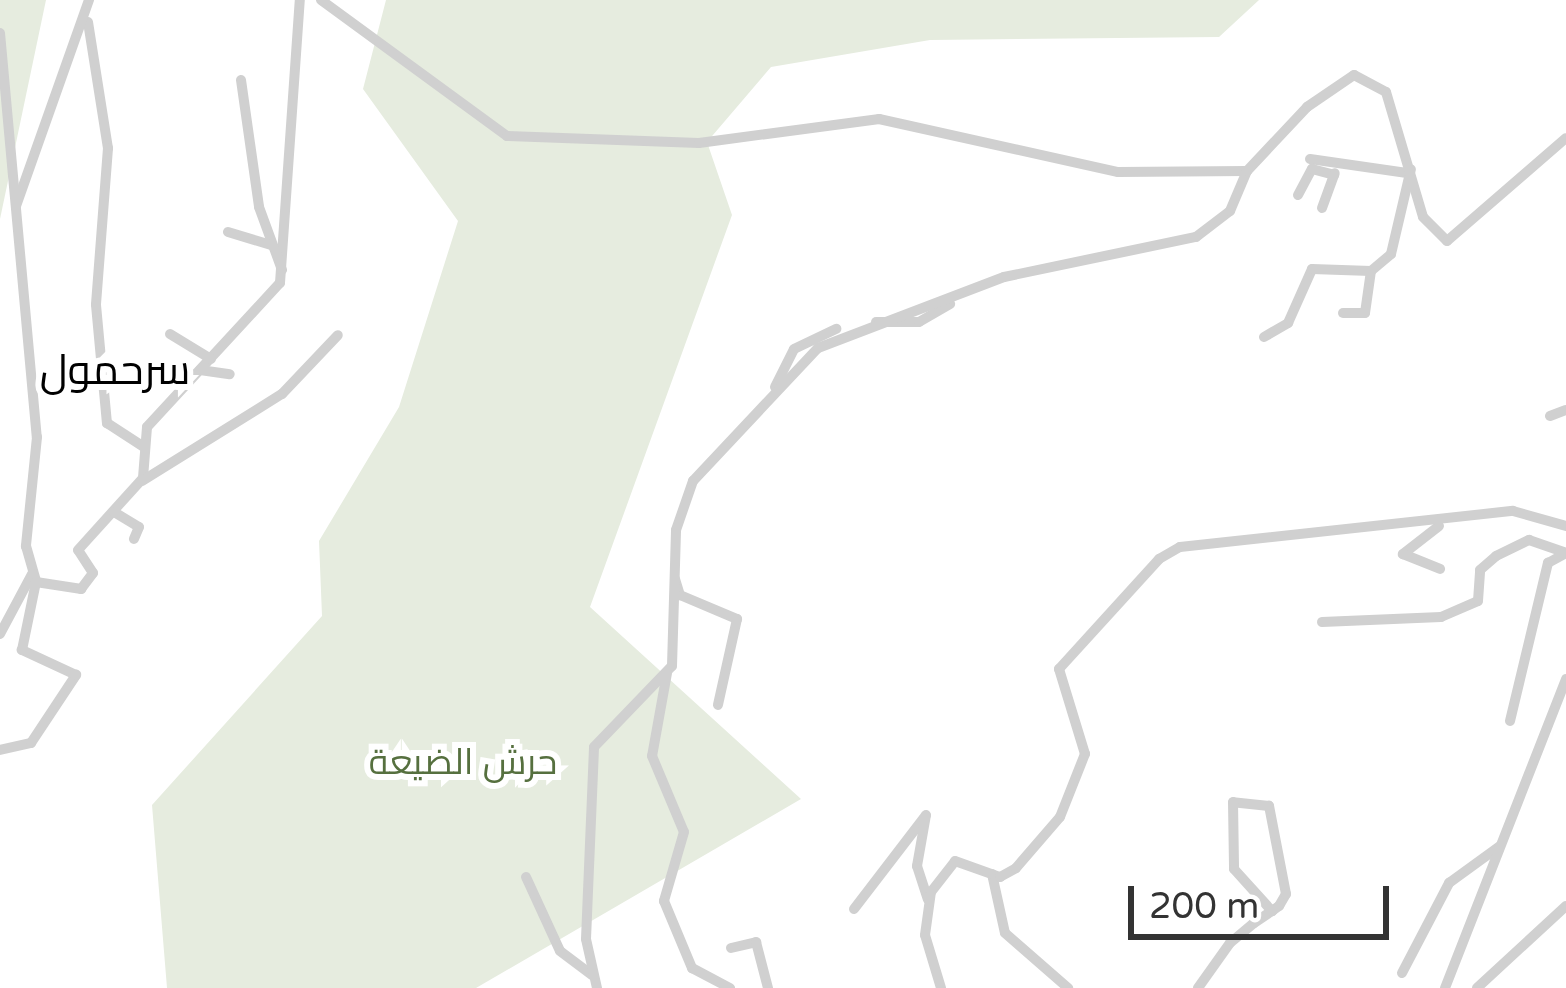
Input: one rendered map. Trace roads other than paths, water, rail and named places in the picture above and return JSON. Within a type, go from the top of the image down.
[{"type":"street","points":[[89,0],[88,22],[108,148],[96,271],[107,423],[144,447]]},
{"type":"street","points":[[140,483],[144,447],[155,416],[264,309],[283,273],[300,0]]},
{"type":"street","points":[[321,0],[507,136],[644,146],[879,118],[1118,172],[1247,171]]},
{"type":"street","points":[[16,206],[88,22]]},
{"type":"street","points":[[0,33],[37,437],[34,578],[23,653],[76,670]]},
{"type":"street","points":[[730,988],[692,968],[664,901],[684,832],[652,756],[667,674],[676,653],[673,578],[693,481],[770,398],[851,327],[1004,277],[1184,243],[1230,211],[1247,171],[1354,75],[1386,92],[1424,217],[1447,241],[1566,138]]},
{"type":"street","points":[[241,80],[271,245],[283,273]]},
{"type":"street","points":[[1549,153],[1566,159]]},
{"type":"street","points":[[1310,159],[1336,170]]},
{"type":"street","points":[[1298,195],[1312,169],[1409,171]]},
{"type":"street","points":[[1322,208],[1336,170]]},
{"type":"street","points":[[1342,314],[1365,313],[1371,271],[1398,241],[1409,171]]},
{"type":"street","points":[[228,232],[271,245]]},
{"type":"street","points":[[1264,337],[1291,314],[1312,268],[1371,271]]},
{"type":"street","points":[[867,322],[919,322],[950,304]]},
{"type":"street","points":[[1291,314],[1307,315]]},
{"type":"street","points":[[170,334],[211,359]]},
{"type":"street","points":[[34,578],[86,586],[93,573],[78,550],[140,483],[282,394],[338,335]]},
{"type":"street","points":[[200,370],[230,374]]},
{"type":"street","points":[[1550,416],[1566,410]]},
{"type":"street","points":[[928,899],[956,861],[992,874],[1027,857],[1082,777],[1084,746],[1059,669],[1159,559],[1180,547],[1442,524],[1528,511],[1566,526]]},
{"type":"street","points":[[114,512],[139,527],[134,539]]},
{"type":"street","points":[[1440,569],[1402,554],[1442,524]]},
{"type":"street","points":[[1322,622],[1441,617],[1478,601],[1480,570],[1496,556],[1529,540],[1560,549],[1510,721]]},
{"type":"street","points":[[0,634],[34,578]]},
{"type":"street","points":[[673,578],[680,595],[737,620],[718,705]]},
{"type":"street","points":[[0,750],[31,743],[87,659]]},
{"type":"street","points":[[594,982],[592,754],[667,674]]},
{"type":"street","points":[[1445,988],[1566,679]]},
{"type":"street","points":[[1198,988],[1230,943],[1272,911],[1286,894],[1268,806],[1233,802],[1234,869],[1272,911]]},
{"type":"street","points":[[854,909],[926,815],[917,866],[928,899],[941,988]]},
{"type":"street","points":[[1402,973],[1449,883],[1502,844]]},
{"type":"street","points":[[992,874],[1005,933],[1068,988]]},
{"type":"street","points":[[526,877],[560,951],[594,982]]},
{"type":"street","points":[[1478,988],[1566,906]]},
{"type":"street","points":[[731,949],[756,942],[768,988]]},
{"type":"district","name":"سرحمول","points":[[115,371]]},
{"type":"park label","name":"حرش الضيعة","points":[[463,763]]}]
